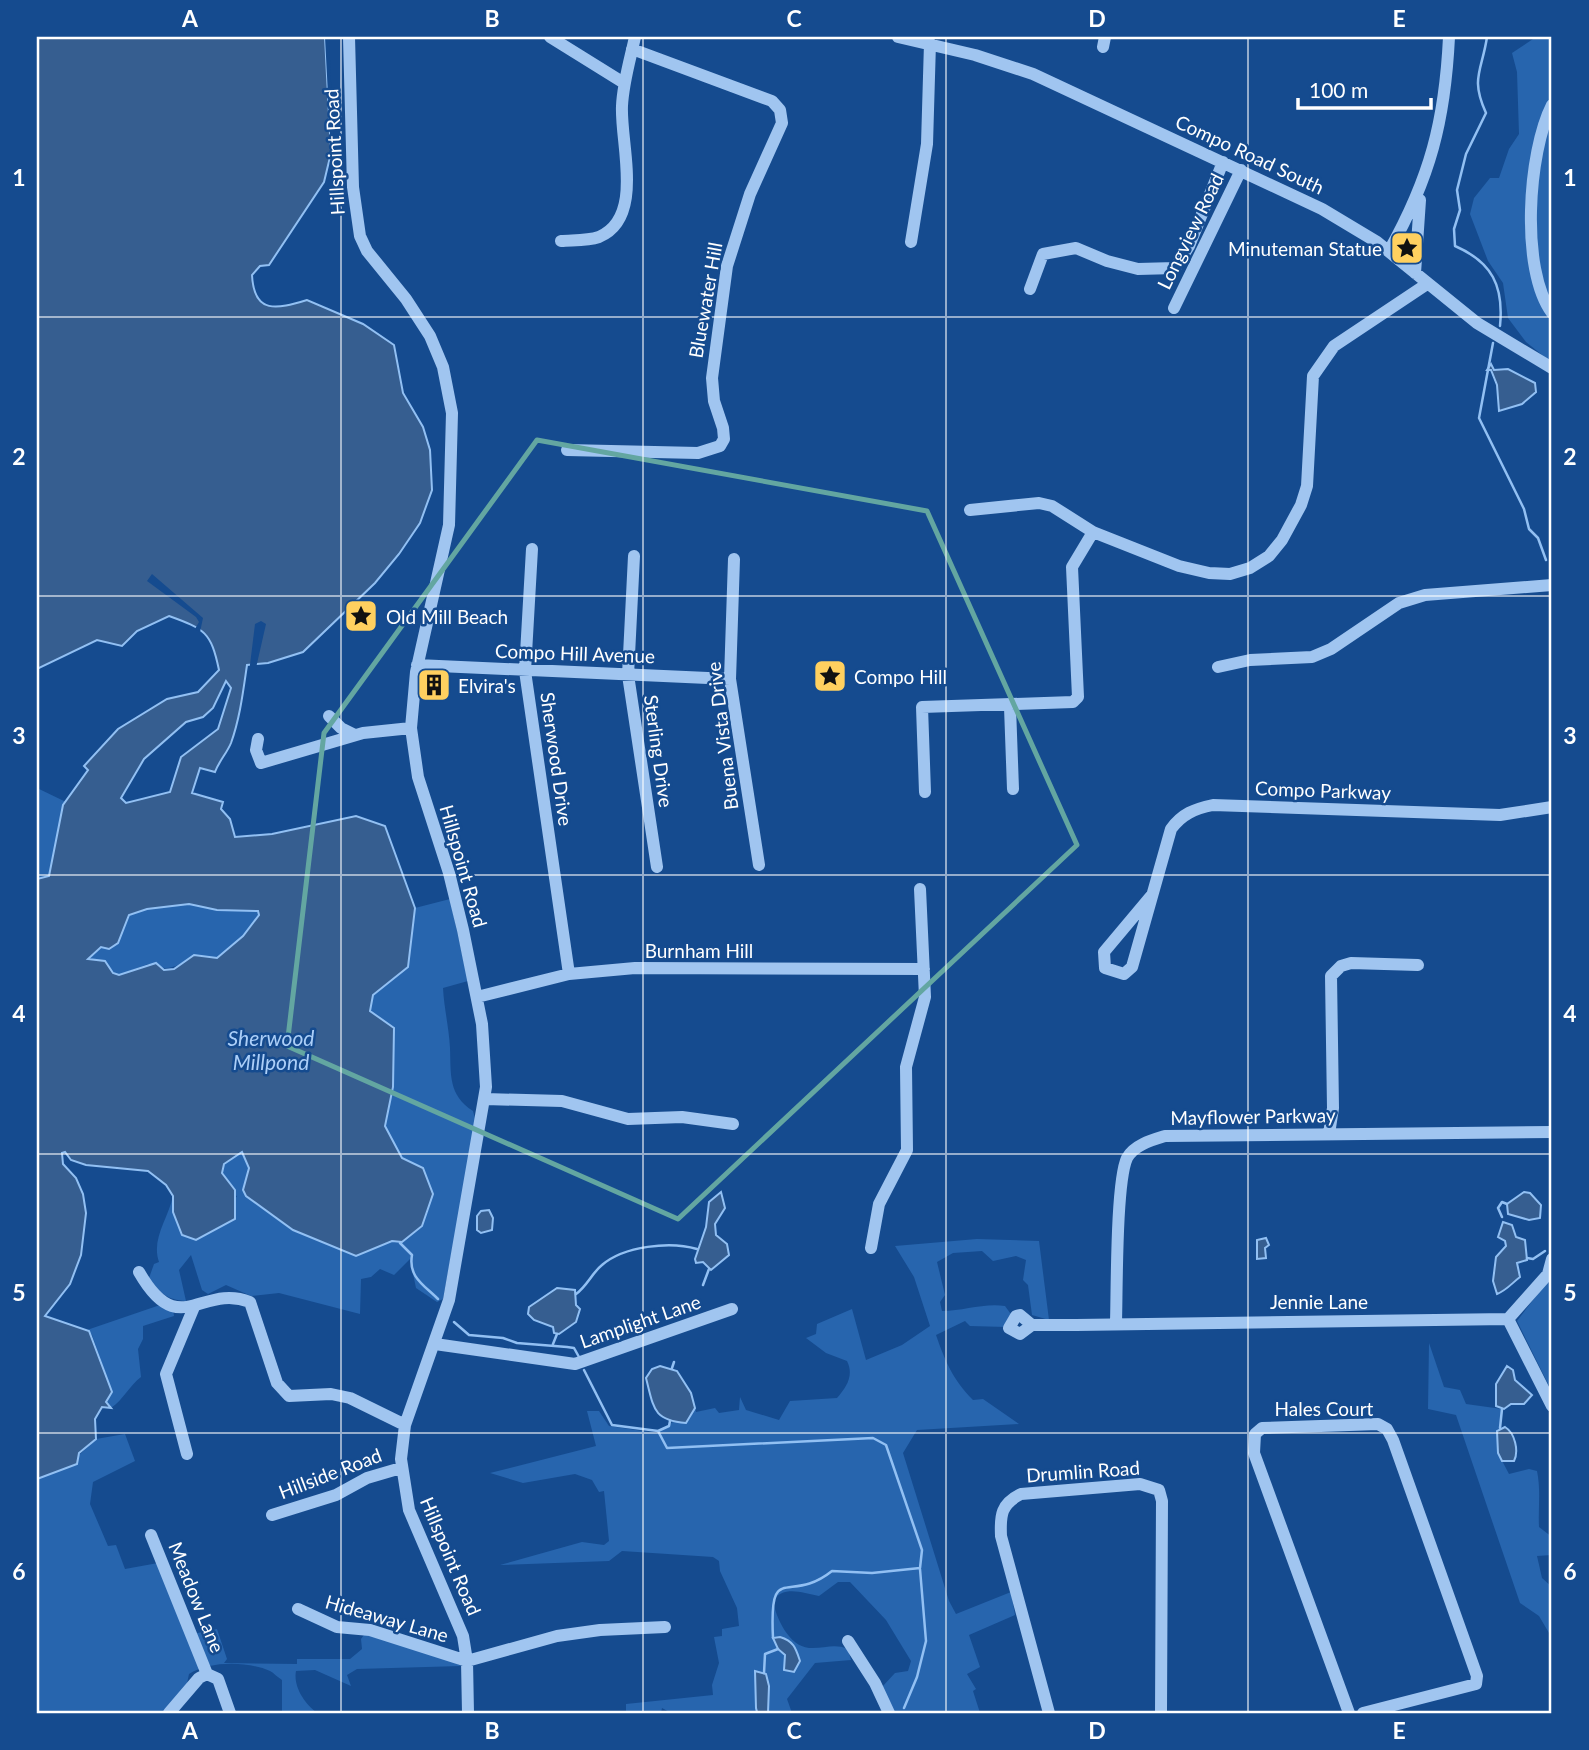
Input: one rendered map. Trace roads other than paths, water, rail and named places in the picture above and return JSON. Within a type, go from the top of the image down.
[{"type":"street","name":"Hillspoint Road","points":[[349,37],[353,187],[360,236],[366,251],[407,299],[430,336],[443,367],[452,412],[450,525],[417,665],[411,728],[418,777],[456,896],[477,997],[485,1056],[485,1099],[452,1285],[435,1344],[405,1425],[401,1468],[410,1510],[454,1608],[467,1661],[468,1713]]},
{"type":"street","points":[[550,37],[624,83]]},
{"type":"street","points":[[641,37],[652,56]]},
{"type":"street","name":"Compo Road South","points":[[898,37],[1017,68],[1334,215],[1389,251],[1477,323],[1552,368]]},
{"type":"street","points":[[1415,273],[1422,188],[1440,121],[1449,37]]},
{"type":"street","points":[[561,241],[598,237],[612,228],[622,212],[626,190],[622,108],[624,83],[634,43]]},
{"type":"street","name":"Bluewater Hill","points":[[567,450],[698,453],[711,452],[724,439],[714,401],[712,377],[727,266],[750,194],[778,138],[782,117],[772,101],[652,56],[634,43]]},
{"type":"street","points":[[912,242],[927,144],[930,44]]},
{"type":"street","points":[[1552,106],[1536,147],[1532,217],[1535,270],[1544,302],[1552,313]]},
{"type":"street","points":[[1030,289],[1043,254],[1063,248],[1076,248],[1107,261],[1138,269],[1167,271],[1175,268],[1189,246],[1223,162]]},
{"type":"street","name":"Longview Road","points":[[1174,308],[1241,170]]},
{"type":"street","points":[[1389,251],[1422,188]]},
{"type":"street","points":[[971,510],[1039,503],[1052,506],[1093,531],[1179,566],[1209,573],[1230,574],[1250,568],[1269,556],[1282,540],[1301,505],[1307,486],[1313,376],[1323,359],[1334,346],[1427,284]]},
{"type":"street","points":[[925,792],[922,707],[1073,702],[1078,697],[1072,567],[1093,531]]},
{"type":"street","name":"Sherwood Drive","points":[[532,549],[525,671],[569,974]]},
{"type":"street","name":"Sterling Drive","points":[[634,556],[628,675],[657,867]]},
{"type":"street","name":"Buena Vista Drive","points":[[733,559],[730,679],[759,865]]},
{"type":"street","points":[[1219,667],[1250,660],[1312,657],[1331,649],[1399,603],[1425,595],[1552,585]]},
{"type":"street","name":"Compo Hill Avenue","points":[[417,665],[730,679]]},
{"type":"street","points":[[1010,706],[1013,789]]},
{"type":"street","points":[[329,716],[341,728],[355,735]]},
{"type":"street","points":[[258,740],[256,750],[261,763],[355,735],[411,728]]},
{"type":"street","name":"Compo Parkway","points":[[1151,896],[1104,952],[1105,968],[1124,974],[1132,967],[1171,829],[1179,818],[1195,809],[1213,805],[1500,815],[1552,807]]},
{"type":"street","points":[[871,1248],[879,1204],[908,1150],[906,1067],[922,1014],[924,969],[920,889]]},
{"type":"street","points":[[1329,1134],[1333,1108],[1331,976],[1341,966],[1352,963],[1418,965]]},
{"type":"street","name":"Burnham Hill","points":[[477,997],[569,974],[635,968],[924,969]]},
{"type":"street","points":[[485,1099],[562,1101],[628,1119],[682,1117],[733,1124]]},
{"type":"street","points":[[1333,1108],[1349,1134]]},
{"type":"street","name":"Mayflower Parkway","points":[[1116,1322],[1123,1182],[1128,1157],[1141,1144],[1165,1136],[1552,1132]]},
{"type":"street","points":[[1552,1259],[1548,1274],[1508,1319],[1552,1406]]},
{"type":"street","points":[[139,1272],[160,1301],[175,1307],[194,1307],[236,1296],[250,1302],[277,1383],[285,1394],[293,1397],[331,1394],[350,1398],[405,1425]]},
{"type":"street","points":[[187,1454],[166,1374],[194,1307]]},
{"type":"street","name":"Lamplight Lane","points":[[435,1344],[575,1364],[732,1309]]},
{"type":"street","name":"Jennie Lane","points":[[1032,1325],[1508,1319]]},
{"type":"street","name":"Hales Court","points":[[1349,1713],[1254,1453],[1255,1434],[1262,1428],[1378,1424],[1387,1429],[1459,1622],[1477,1676],[1476,1684],[1363,1713]]},
{"type":"street","name":"Hillside Road","points":[[272,1515],[336,1495],[367,1478],[401,1468]]},
{"type":"street","name":"Drumlin Road","points":[[1049,1713],[1001,1536],[1001,1510],[1009,1499],[1021,1493],[1140,1484],[1159,1490],[1163,1512],[1161,1713]]},
{"type":"street","name":"Meadow Lane","points":[[151,1535],[207,1674],[218,1679],[230,1713]]},
{"type":"street","name":"Hideaway Lane","points":[[298,1609],[337,1627],[370,1630],[467,1661]]},
{"type":"street","points":[[467,1661],[556,1636],[600,1630],[665,1627]]},
{"type":"street","points":[[848,1641],[875,1684],[888,1713]]},
{"type":"street","points":[[169,1713],[199,1678],[207,1674]]},
{"type":"water","name":"Sherwood Millpond","points":[[37,37],[325,37],[331,153],[324,182],[269,265],[260,266],[252,275],[254,288],[262,303],[269,306],[286,306],[307,300],[363,324],[394,345],[403,393],[423,427],[430,450],[432,490],[420,523],[399,554],[375,583],[303,652],[268,663],[247,665],[231,743],[215,772],[200,768],[192,793],[223,802],[221,809],[230,819],[235,837],[272,834],[356,816],[385,826],[415,908],[408,967],[373,995],[370,1011],[394,1028],[393,1087],[385,1126],[402,1158],[423,1168],[433,1194],[422,1226],[402,1242],[392,1241],[356,1256],[293,1230],[246,1196],[243,1190],[249,1168],[242,1152],[224,1164],[222,1173],[235,1190],[235,1219],[196,1240],[182,1235],[173,1212],[173,1196],[166,1185],[148,1171],[86,1165],[71,1160],[65,1152],[62,1153],[63,1164],[76,1178],[83,1194],[86,1213],[81,1255],[70,1284],[45,1316],[89,1331],[112,1392],[106,1402],[111,1408],[102,1407],[95,1419],[96,1439],[79,1453],[77,1464],[37,1479],[37,879],[49,876],[63,805],[88,770],[84,766],[118,729],[167,699],[198,692],[219,670],[213,647],[204,634],[199,629],[169,616],[137,631],[122,646],[97,640],[37,669]],"holes":[[[226,681],[231,688],[218,729],[181,757],[170,792],[126,803],[121,798],[144,759],[186,722],[203,717],[213,708]],[[189,904],[217,910],[258,911],[259,915],[243,936],[217,958],[194,955],[174,969],[164,970],[156,963],[119,975],[113,973],[105,961],[88,959],[101,947],[109,949],[118,943],[129,915],[147,909]]]},
{"type":"water","points":[[1491,364],[1494,370],[1508,369],[1535,383],[1536,392],[1522,404],[1499,411],[1497,385],[1491,370],[1487,370]]},
{"type":"water","points":[[721,1192],[725,1208],[715,1224],[716,1235],[727,1244],[729,1255],[711,1270],[703,1262],[696,1263],[695,1259],[706,1227],[709,1202]]},
{"type":"water","points":[[1524,1192],[1530,1193],[1541,1205],[1540,1218],[1529,1220],[1508,1214],[1507,1204]]},
{"type":"water","points":[[489,1210],[493,1218],[492,1230],[481,1233],[477,1230],[477,1216],[481,1211]]},
{"type":"water","points":[[1503,1222],[1512,1225],[1516,1237],[1525,1240],[1527,1260],[1517,1263],[1520,1277],[1497,1294],[1493,1281],[1496,1257],[1506,1246],[1505,1241],[1498,1237]]},
{"type":"water","points":[[1266,1238],[1269,1245],[1265,1248],[1266,1258],[1257,1259],[1257,1240]]},
{"type":"water","points":[[557,1288],[575,1290],[576,1305],[580,1309],[576,1322],[559,1334],[554,1333],[553,1327],[534,1320],[528,1314],[529,1307]]},
{"type":"water","points":[[660,1366],[677,1371],[691,1393],[695,1408],[686,1423],[661,1416],[653,1405],[646,1378],[652,1369]]},
{"type":"water","points":[[1507,1366],[1513,1370],[1515,1380],[1532,1395],[1524,1404],[1511,1404],[1504,1409],[1496,1406],[1496,1384]]},
{"type":"water","points":[[1505,1427],[1515,1442],[1514,1461],[1502,1461],[1498,1453],[1497,1431]]},
{"type":"water","points":[[780,1637],[791,1643],[797,1653],[800,1661],[794,1672],[784,1670],[785,1655],[778,1649],[773,1638]]},
{"type":"water","points":[[755,1671],[766,1674],[769,1686],[768,1713],[757,1712]]},
{"type":"waterway","points":[[1487,37],[1478,83],[1486,113],[1466,154],[1457,190],[1460,210],[1454,229],[1455,246],[1478,260],[1493,277],[1500,299],[1500,326]]},
{"type":"waterway","points":[[1493,343],[1479,418],[1524,509],[1529,529],[1538,538],[1546,560]]},
{"type":"waterway","points":[[1502,1217],[1498,1208],[1502,1202],[1507,1204]]},
{"type":"waterway","points":[[400,1243],[412,1255],[411,1263],[415,1275],[438,1299]]},
{"type":"waterway","points":[[576,1294],[602,1265],[622,1253],[674,1245],[697,1249]]},
{"type":"waterway","points":[[1527,1258],[1533,1259],[1545,1251]]},
{"type":"waterway","points":[[703,1285],[709,1269]]},
{"type":"waterway","points":[[454,1322],[469,1335],[574,1348],[579,1357]]},
{"type":"waterway","points":[[553,1344],[557,1334]]},
{"type":"waterway","points":[[672,1368],[674,1362]]},
{"type":"waterway","points":[[584,1370],[612,1425],[658,1431],[667,1448],[873,1438],[886,1445],[922,1550],[920,1568],[872,1573],[832,1571],[817,1581],[784,1588],[778,1591],[774,1599],[773,1638]]},
{"type":"waterway","points":[[1500,1428],[1502,1409]]},
{"type":"waterway","points":[[658,1431],[669,1426],[670,1421]]},
{"type":"waterway","points":[[904,1708],[917,1677],[926,1641],[920,1569]]},
{"type":"waterway","points":[[764,1673],[765,1654],[778,1649]]},
{"type":"place","name":"Minuteman Statue","points":[[1407,248]]},
{"type":"place","name":"Old Mill Beach","points":[[361,616]]},
{"type":"place","name":"Compo Hill","points":[[830,676]]},
{"type":"place","name":"Elvira's","points":[[434,685]]}]
